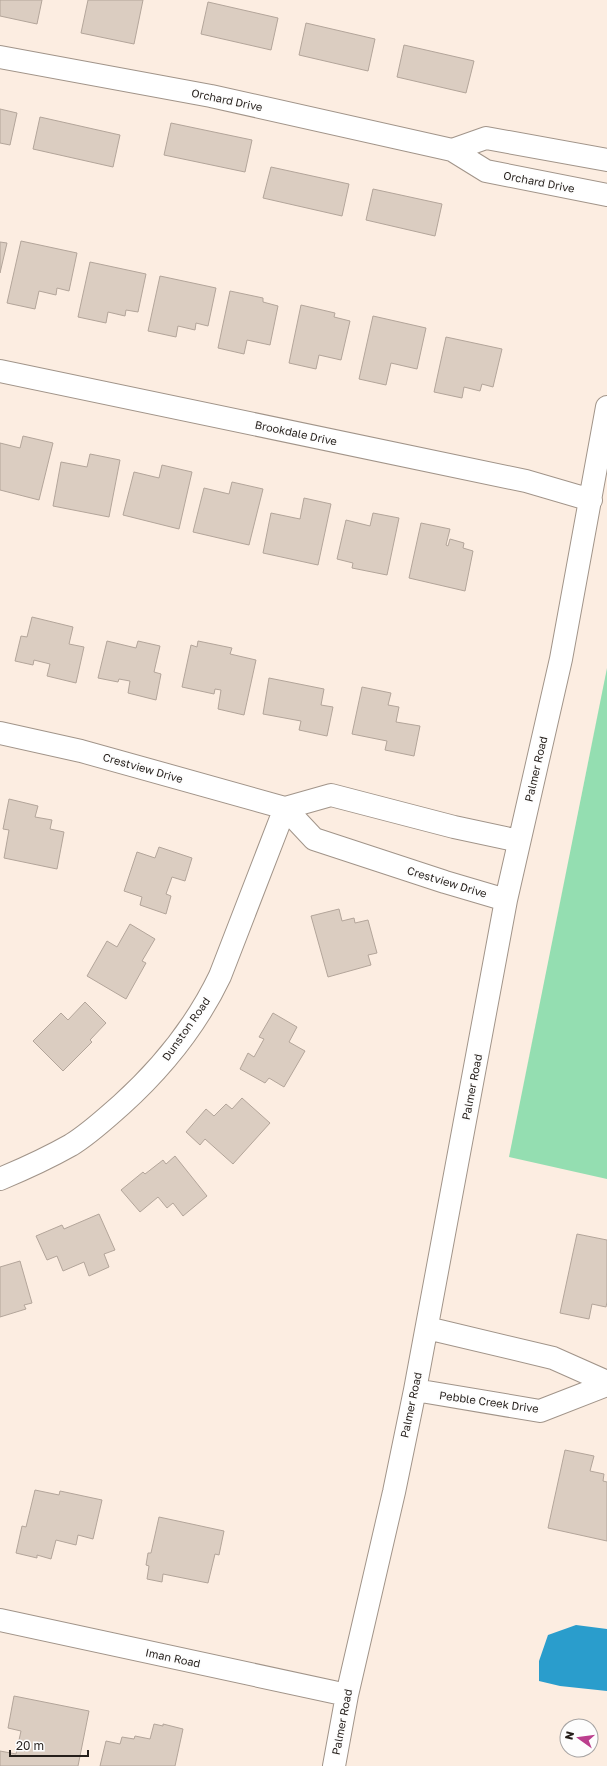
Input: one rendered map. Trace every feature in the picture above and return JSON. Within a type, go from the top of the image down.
[{"type":"street","name":"Orchard Drive","points":[[0,57],[211,96],[452,150],[486,171],[607,195]]},
{"type":"street","points":[[452,150],[486,138],[607,160]]},
{"type":"street","name":"Brookdale Drive","points":[[0,371],[526,481],[591,500]]},
{"type":"street","name":"Palmer Road","points":[[334,1766],[347,1695],[394,1492],[427,1328],[506,900],[562,659],[607,407]]},
{"type":"street","name":"Crestview Drive","points":[[0,733],[81,751],[284,808],[314,839],[445,882],[506,900]]},
{"type":"street","points":[[284,808],[331,795],[454,827],[519,841]]},
{"type":"street","name":"Dunston Road","points":[[0,1179],[44,1159],[72,1144],[104,1121],[166,1060],[194,1022],[209,998],[220,976],[284,808]]},
{"type":"street","name":"Pebble Creek Drive","points":[[427,1328],[553,1358],[607,1384]]},
{"type":"street","name":"Pebble Creek Drive","points":[[414,1390],[540,1411],[607,1384]]},
{"type":"street","name":"Iman Road","points":[[0,1620],[347,1695]]},
{"type":"green space","points":[[607,668],[607,1179],[509,1157]]},
{"type":"water","points":[[576,1625],[607,1629],[607,1691],[560,1686],[539,1681],[539,1661],[548,1635]]},
{"type":"building","points":[[0,0],[42,0],[37,24],[0,16]]},
{"type":"building","points":[[88,0],[143,0],[134,44],[81,33]]},
{"type":"building","points":[[208,2],[278,18],[271,50],[201,34]]},
{"type":"building","points":[[306,23],[375,39],[368,71],[299,55]]},
{"type":"building","points":[[404,45],[474,61],[466,93],[397,77]]},
{"type":"building","points":[[0,109],[17,113],[10,145],[0,143]]},
{"type":"building","points":[[40,117],[120,135],[113,167],[33,149]]},
{"type":"building","points":[[171,123],[252,140],[245,172],[164,155]]},
{"type":"building","points":[[271,167],[349,184],[342,216],[263,198]]},
{"type":"building","points":[[373,189],[442,204],[435,236],[366,220]]},
{"type":"building","points":[[21,241],[77,253],[69,291],[57,288],[56,295],[39,291],[35,309],[7,303]]},
{"type":"building","points":[[0,242],[7,243],[0,273]]},
{"type":"building","points":[[90,262],[146,274],[138,312],[126,310],[125,316],[108,312],[106,323],[78,317]]},
{"type":"building","points":[[160,276],[216,288],[208,326],[196,323],[195,330],[178,326],[176,337],[148,331]]},
{"type":"building","points":[[230,291],[263,298],[263,302],[278,306],[270,345],[247,340],[244,354],[218,348]]},
{"type":"building","points":[[301,305],[335,313],[334,317],[350,321],[341,360],[319,355],[316,369],[289,363]]},
{"type":"building","points":[[373,316],[426,328],[417,369],[391,363],[386,385],[359,379]]},
{"type":"building","points":[[446,337],[502,349],[493,387],[482,384],[480,391],[464,387],[462,398],[434,392]]},
{"type":"building","points":[[23,436],[53,443],[39,500],[0,490],[0,443],[20,448]]},
{"type":"building","points":[[90,454],[120,460],[109,517],[53,506],[61,462],[87,467]]},
{"type":"building","points":[[162,465],[192,472],[179,529],[123,515],[134,472],[159,478]]},
{"type":"building","points":[[232,482],[263,489],[249,545],[193,532],[204,488],[229,494]]},
{"type":"building","points":[[304,498],[331,504],[318,565],[263,553],[271,513],[300,519]]},
{"type":"building","points":[[373,513],[399,518],[387,575],[352,568],[353,563],[337,559],[346,520],[370,526]]},
{"type":"building","points":[[421,523],[450,529],[446,545],[448,546],[450,539],[464,543],[463,548],[473,551],[465,591],[409,578]]},
{"type":"building","points":[[32,617],[73,627],[69,644],[84,647],[76,683],[47,676],[50,664],[34,660],[33,665],[15,661],[21,636],[27,637]]},
{"type":"building","points":[[107,641],[136,648],[138,641],[160,646],[154,672],[161,674],[156,700],[128,693],[130,681],[119,679],[118,682],[98,678]]},
{"type":"building","points":[[198,641],[232,648],[230,654],[256,660],[244,715],[218,709],[221,690],[215,689],[214,694],[182,687],[191,645],[197,647]]},
{"type":"building","points":[[269,678],[324,689],[321,705],[333,707],[327,736],[299,730],[301,721],[263,714]]},
{"type":"building","points":[[362,687],[391,693],[388,705],[399,707],[396,722],[420,726],[414,756],[385,750],[387,741],[352,734]]},
{"type":"building","points":[[9,799],[38,806],[35,817],[52,820],[50,829],[64,832],[57,869],[4,858],[9,830],[3,829]]},
{"type":"building","points":[[159,847],[192,858],[185,881],[172,877],[166,894],[171,896],[166,914],[140,905],[142,897],[124,891],[137,852],[155,858]]},
{"type":"building","points":[[339,909],[342,921],[354,918],[355,923],[368,920],[377,953],[368,955],[371,965],[328,977],[311,916]]},
{"type":"building","points":[[130,924],[155,939],[142,961],[146,963],[126,999],[87,976],[107,941],[117,947]]},
{"type":"building","points":[[85,1002],[106,1023],[90,1040],[92,1042],[63,1071],[33,1041],[61,1013],[68,1020]]},
{"type":"building","points":[[273,1013],[297,1027],[289,1042],[305,1051],[284,1087],[269,1078],[265,1083],[240,1069],[248,1053],[254,1057],[264,1039],[259,1037]]},
{"type":"building","points":[[242,1098],[270,1123],[233,1164],[205,1139],[200,1145],[186,1132],[206,1109],[214,1116],[226,1104],[232,1109]]},
{"type":"building","points":[[175,1156],[207,1196],[183,1216],[173,1203],[167,1208],[158,1197],[140,1212],[121,1190],[143,1172],[145,1174],[163,1160],[166,1164]]},
{"type":"building","points":[[99,1214],[115,1250],[104,1254],[109,1267],[89,1276],[84,1262],[63,1271],[57,1256],[47,1260],[36,1236],[62,1225],[64,1229]]},
{"type":"building","points":[[577,1234],[607,1240],[606,1307],[592,1304],[589,1319],[560,1313]]},
{"type":"building","points":[[20,1261],[32,1303],[24,1305],[26,1309],[0,1317],[0,1267]]},
{"type":"building","points":[[565,1450],[594,1456],[590,1471],[604,1474],[603,1481],[607,1482],[607,1541],[548,1528]]},
{"type":"building","points":[[35,1490],[59,1495],[60,1491],[102,1500],[93,1539],[78,1535],[76,1545],[56,1540],[51,1559],[37,1555],[37,1558],[16,1553],[22,1526],[26,1527]]},
{"type":"building","points":[[159,1517],[224,1531],[219,1555],[215,1554],[208,1583],[163,1574],[162,1582],[147,1579],[149,1566],[146,1565],[148,1553],[151,1553]]},
{"type":"building","points":[[14,1696],[89,1711],[78,1766],[0,1766],[0,1751],[16,1754],[21,1731],[8,1728]]},
{"type":"building","points":[[154,1724],[163,1726],[163,1724],[183,1729],[175,1766],[100,1766],[106,1741],[120,1744],[122,1737],[134,1739],[135,1736],[150,1739]]}]
